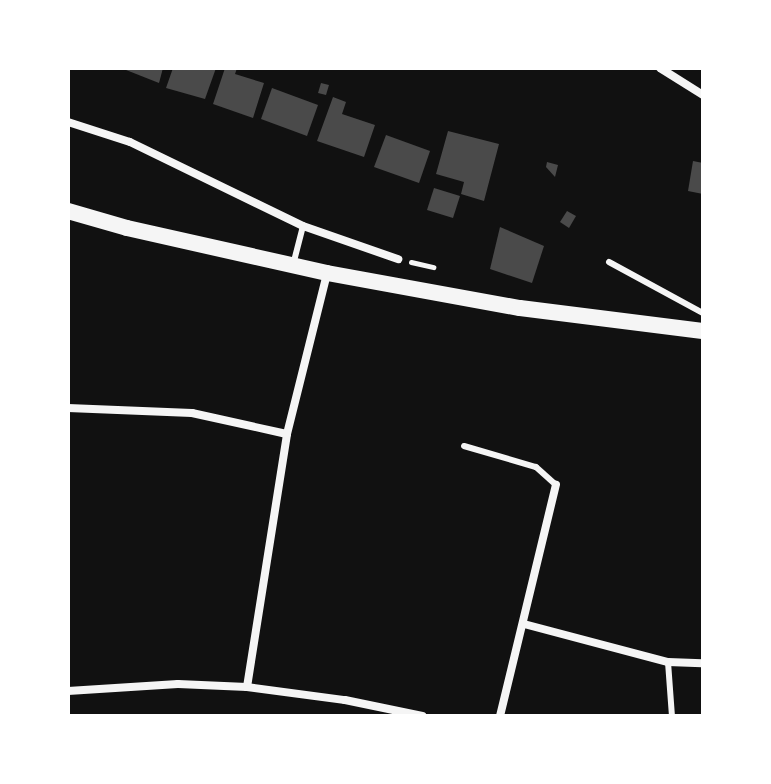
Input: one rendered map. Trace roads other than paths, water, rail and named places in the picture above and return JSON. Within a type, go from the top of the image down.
[{"type":"main road","points":[[68,211],[127,228],[327,273],[520,308],[703,331]]},
{"type":"street","points":[[660,68],[703,95]]},
{"type":"street","points":[[68,122],[130,142],[303,226],[398,259]]},
{"type":"street","points":[[247,687],[287,434],[327,273]]},
{"type":"street","points":[[68,408],[192,413],[287,434]]},
{"type":"street","points":[[500,716],[556,485]]},
{"type":"street","points":[[524,624],[668,662],[702,663]]},
{"type":"street","points":[[68,691],[178,684],[247,687],[345,700],[422,716]]},
{"type":"lane","points":[[293,265],[303,226]]},
{"type":"lane","points":[[609,262],[703,313]]},
{"type":"lane","points":[[464,446],[536,467],[556,485]]},
{"type":"lane","points":[[668,662],[672,716]]}]
